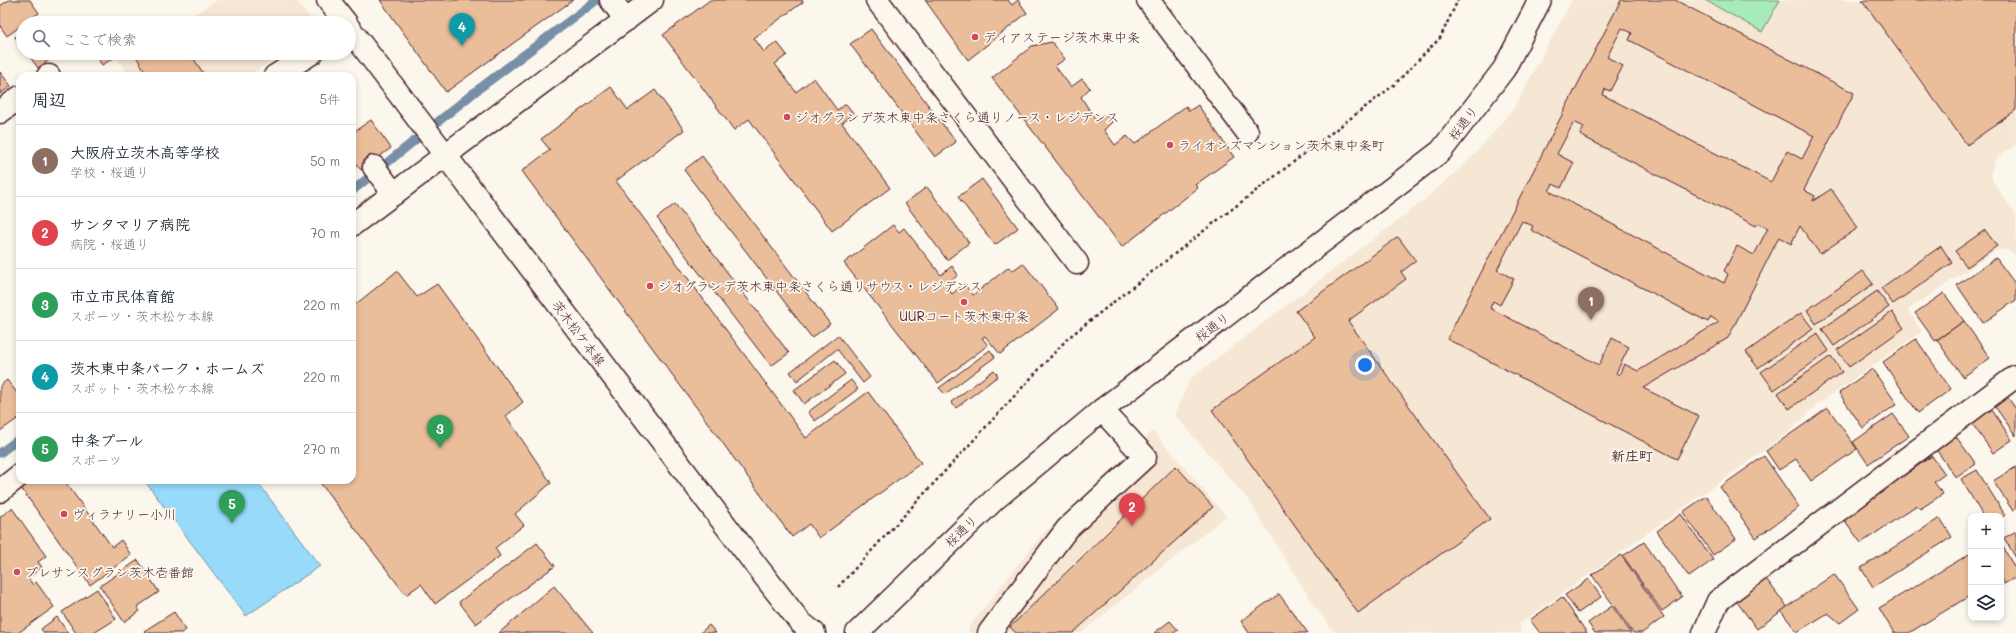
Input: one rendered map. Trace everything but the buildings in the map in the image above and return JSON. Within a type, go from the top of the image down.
[{"type":"street","name":"茨木松ケ本線","points":[[328,0],[340,16]]},
{"type":"street","points":[[356,222],[394,194],[439,147],[618,9],[652,0]]},
{"type":"street","points":[[877,0],[1077,263]]},
{"type":"street","points":[[1148,0],[1247,132]]},
{"type":"street","name":"桜通り","points":[[857,633],[995,499],[1102,410],[1441,151],[1504,69],[1540,0]]},
{"type":"street","name":"茨木松ケ本線","points":[[356,37],[758,568],[800,622],[814,633]]},
{"type":"street","points":[[281,72],[301,60]]},
{"type":"street","points":[[0,112],[16,100]]},
{"type":"street","points":[[374,167],[394,194]]},
{"type":"street","points":[[1704,633],[1718,601],[2016,376]]},
{"type":"street","points":[[988,633],[1067,529],[1145,457],[1102,410]]},
{"type":"street","points":[[0,491],[16,479]]},
{"type":"path","points":[[838,587],[1068,338],[1210,226],[1394,85],[1440,38],[1458,0]]},
{"type":"shaded area","points":[[218,0],[296,0],[309,16],[192,16]]},
{"type":"shaded area","points":[[1572,0],[2016,0],[2016,144],[1995,160],[1991,173],[1993,182],[2016,215],[2016,257],[2012,252],[2005,249],[1995,251],[1908,310],[1922,331],[1818,404],[1790,431],[1759,454],[1519,624],[1521,633],[1335,633],[1316,608],[1249,501],[1175,415],[1190,379],[1426,199],[1472,157],[1514,108]]},
{"type":"shaded area","points":[[118,60],[272,60],[254,72],[128,72]]},
{"type":"shaded area","points":[[1153,431],[1226,516],[1081,633],[969,633],[969,627],[1040,537]]},
{"type":"green space","points":[[1705,0],[1780,0],[1762,32]]},
{"type":"water","points":[[147,484],[259,484],[320,566],[246,616]]},
{"type":"waterway","points":[[356,188],[476,91],[597,0]]},
{"type":"waterway","points":[[0,453],[16,441]]},
{"type":"place","name":"ディアステージ茨木東中条","points":[[975,37]]},
{"type":"place","name":"茨木東中条パーク・ホームズ","points":[[462,46]]},
{"type":"place","name":"ジオグランデ茨木東中条さくら通りノース・レジデンス","points":[[787,117]]},
{"type":"place","name":"ライオンズマンション茨木東中条町","points":[[1170,145]]},
{"type":"place","name":"ジオグランデ茨木東中条さくら通りサウス・レジデンス","points":[[650,286]]},
{"type":"place","name":"UURコート茨木東中条","points":[[964,302]]},
{"type":"place","name":"大阪府立茨木高等学校","points":[[1591,320]]},
{"type":"place","name":"市立市民体育館","points":[[440,448]]},
{"type":"place","name":"ヴィラナリー小川","points":[[64,514]]},
{"type":"place","name":"中条プール","points":[[232,523]]},
{"type":"place","name":"サンタマリア病院","points":[[1132,526]]},
{"type":"place","name":"プレサンスグラン茨木壱番館","points":[[17,572]]},
{"type":"district","name":"新庄町","points":[[1632,456]]}]
